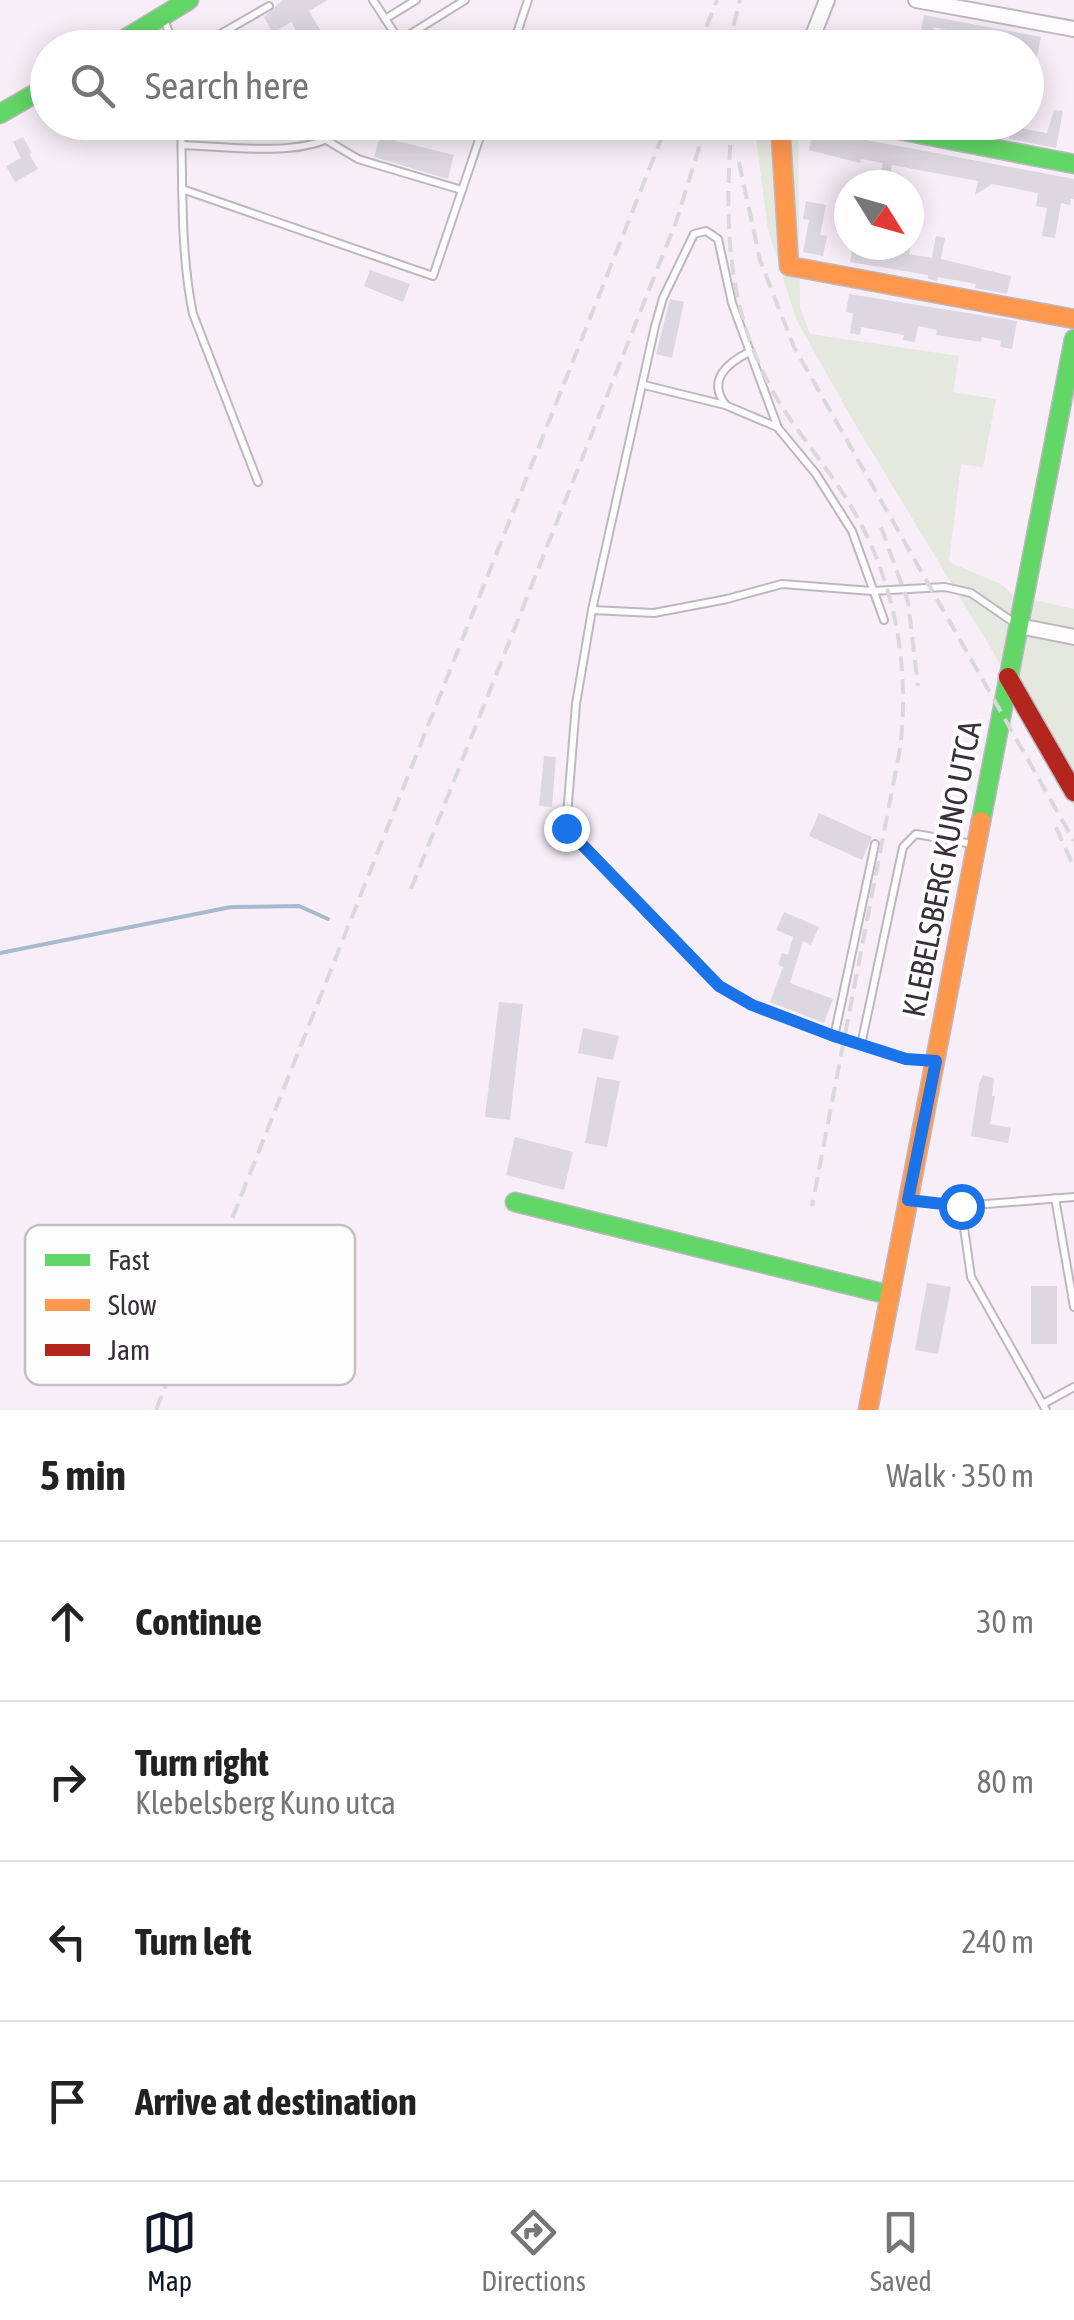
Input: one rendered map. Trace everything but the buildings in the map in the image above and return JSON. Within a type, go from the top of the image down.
[{"type":"street","points":[[140,30],[188,0]]},
{"type":"street","points":[[815,30],[827,0]]},
{"type":"street","points":[[916,0],[1074,28]]},
{"type":"street","points":[[0,114],[30,96]]},
{"type":"street","points":[[781,140],[790,266],[1074,319]]},
{"type":"street","points":[[951,140],[1074,164]]},
{"type":"street","name":"KLEBELSBERG KUNO UTCA","points":[[868,1410],[1008,677],[1070,387],[1074,339]]},
{"type":"street","points":[[1019,626],[1074,636]]},
{"type":"street","points":[[1008,677],[1074,792]]},
{"type":"street","points":[[515,1202],[890,1295]]},
{"type":"lane","points":[[373,0],[393,30]]},
{"type":"lane","points":[[386,19],[416,0]]},
{"type":"lane","points":[[414,30],[453,3],[465,0]]},
{"type":"lane","points":[[518,30],[528,0]]},
{"type":"lane","points":[[227,30],[269,6]]},
{"type":"lane","points":[[163,16],[168,30]]},
{"type":"lane","points":[[182,140],[192,314],[258,482]]},
{"type":"lane","points":[[182,144],[301,148],[328,140],[358,160],[462,190]]},
{"type":"lane","points":[[182,189],[433,276],[479,140]]},
{"type":"lane","points":[[884,620],[852,532],[816,474],[778,428],[732,303],[718,238],[706,231],[694,234],[663,298],[592,610],[576,704],[566,828],[719,986],[752,1005],[834,1036],[906,1059],[936,1061]]},
{"type":"lane","points":[[725,405],[720,397],[719,378],[724,368],[749,352]]},
{"type":"lane","points":[[644,384],[725,405],[778,428]]},
{"type":"lane","points":[[592,610],[654,613],[782,584],[872,591],[959,589],[985,600],[1019,626]]},
{"type":"lane","points":[[861,1045],[903,848],[916,834],[977,845]]},
{"type":"lane","points":[[834,1036],[876,844]]},
{"type":"lane","points":[[908,1200],[961,1206],[1074,1197]]},
{"type":"lane","points":[[1055,1198],[1074,1307]]},
{"type":"lane","points":[[961,1206],[972,1278],[1044,1407],[1074,1386]]},
{"type":"shaded area","points":[[756,140],[798,140],[800,307],[810,334],[959,356],[953,392],[996,399],[983,467],[961,464],[949,562],[1003,585],[1013,595],[1074,609],[1074,807],[995,655],[796,319],[768,230]]},
{"type":"waterway","points":[[0,953],[231,907],[299,906],[328,919]]},
{"type":"railway","points":[[705,30],[717,0]]},
{"type":"railway","points":[[732,30],[740,0]]},
{"type":"railway","points":[[230,1225],[661,140]]},
{"type":"railway","points":[[411,889],[676,222],[701,140]]},
{"type":"railway","points":[[731,140],[730,248],[749,339],[778,400],[840,489],[873,549],[894,614],[903,681],[900,749],[812,1206]]},
{"type":"railway","points":[[739,162],[760,260],[794,347],[1074,841]]},
{"type":"railway","points":[[881,527],[908,602],[918,686]]},
{"type":"railway","points":[[1056,827],[1074,868]]},
{"type":"railway","points":[[156,1410],[166,1385]]},
{"type":"traffic: fast","points":[[140,30],[189,0]]},
{"type":"traffic: fast","points":[[0,114],[30,96]]},
{"type":"traffic: fast","points":[[951,140],[1074,164]]},
{"type":"traffic: fast","points":[[981,821],[1074,339]]},
{"type":"traffic: fast","points":[[515,1202],[890,1295]]},
{"type":"traffic: slow","points":[[781,140],[789,266],[1074,319]]},
{"type":"traffic: slow","points":[[868,1410],[981,821]]},
{"type":"traffic: jam","points":[[1008,677],[1074,792]]},
{"type":"route","points":[[566,828],[719,986],[752,1005],[834,1036],[906,1059],[936,1061],[908,1200],[961,1206]]}]
